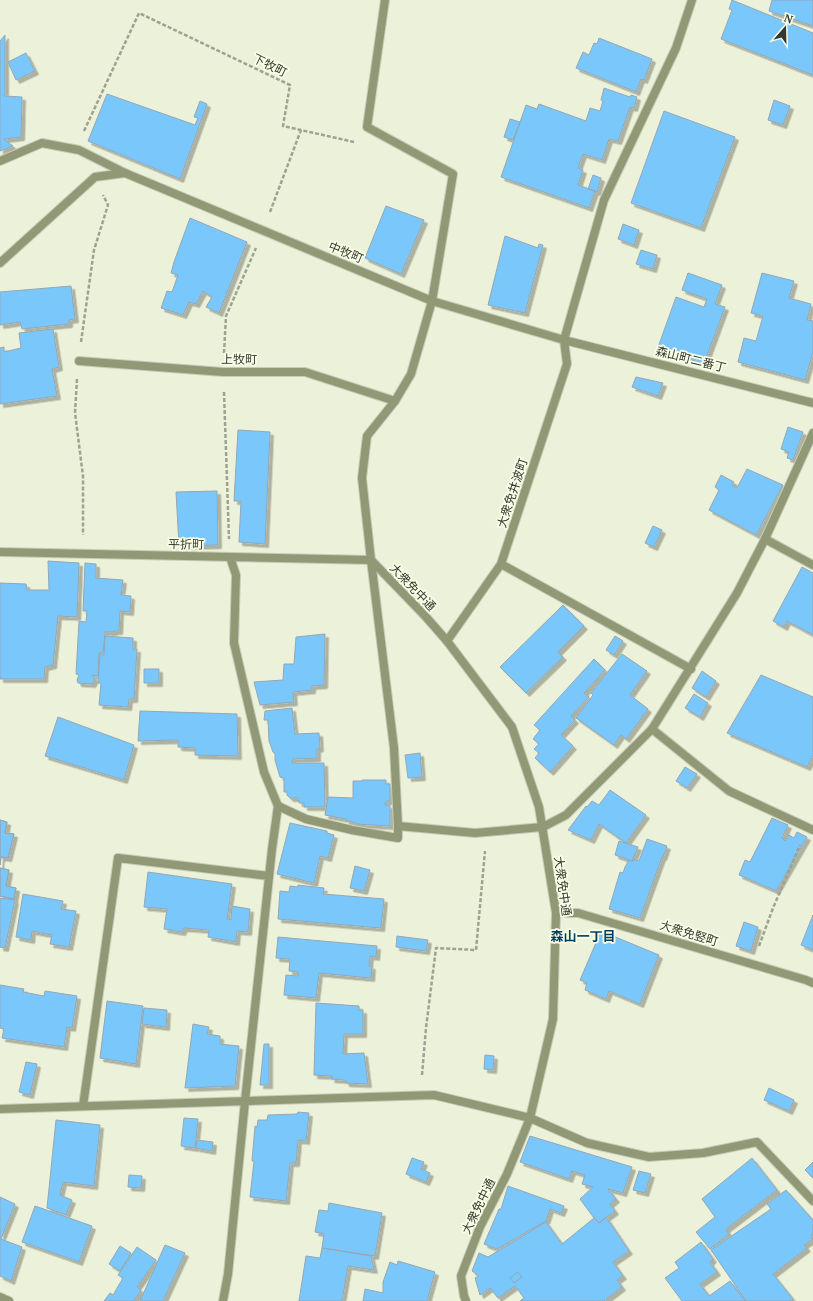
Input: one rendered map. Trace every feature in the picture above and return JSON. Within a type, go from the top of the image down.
[{"type":"street","points":[[278,806],[306,819],[398,838],[394,748],[362,478],[367,436],[396,401],[411,374],[432,301],[453,174],[367,127],[385,0]]},
{"type":"street","points":[[564,340],[604,200],[676,48],[692,0]]},
{"type":"street","name":"中牧町","points":[[0,161],[42,144],[79,150],[125,173],[432,301],[564,340]]},
{"type":"street","points":[[0,263],[95,177],[125,173]]},
{"type":"street","name":"森山町二番丁","points":[[564,340],[813,403]]},
{"type":"street","name":"大衆免井波町","points":[[447,641],[501,564],[567,364],[564,340]]},
{"type":"street","name":"上牧町","points":[[78,361],[223,372],[305,372],[396,401]]},
{"type":"street","points":[[398,826],[475,833],[543,827],[566,815],[652,729],[691,669],[737,594],[766,539],[813,433]]},
{"type":"street","points":[[766,539],[813,565]]},
{"type":"street","name":"平折町","points":[[0,552],[371,560]]},
{"type":"street","points":[[223,1301],[228,1274],[269,876],[278,806],[264,772],[234,643],[236,575],[230,557]]},
{"type":"street","name":"大衆免中通","points":[[371,560],[426,616],[447,641],[512,727],[539,807],[556,913],[552,1018],[530,1118],[507,1174],[480,1227],[461,1276],[466,1301]]},
{"type":"street","points":[[501,564],[691,669]]},
{"type":"street","points":[[652,729],[730,791],[810,829]]},
{"type":"street","points":[[83,1106],[118,858],[269,876]]},
{"type":"street","name":"大衆免竪町","points":[[556,913],[578,913],[813,983]]},
{"type":"street","points":[[0,1109],[434,1095],[530,1118],[587,1143],[649,1157],[703,1153],[757,1142],[813,1201]]},
{"type":"street","points":[[0,1297],[9,1301]]},
{"type":"path","name":"下牧町","points":[[79,150],[80,140],[139,13],[290,84],[283,126],[360,144],[367,127]]},
{"type":"path","points":[[230,557],[223,372],[226,316],[263,231],[301,130]]},
{"type":"path","points":[[753,964],[773,908],[810,829]]},
{"type":"path","points":[[421,1096],[426,1028],[436,948],[476,950],[487,832]]},
{"type":"building","points":[[732,0],[813,33],[813,75],[721,39],[732,10],[729,9]]},
{"type":"building","points":[[772,0],[813,0],[813,26],[769,11]]},
{"type":"building","points":[[5,35],[5,96],[22,97],[21,137],[4,139],[13,146],[0,151],[0,41]]},
{"type":"building","points":[[599,38],[652,59],[644,80],[641,79],[636,92],[576,68],[583,52],[589,55],[594,43],[597,44]]},
{"type":"building","points":[[26,53],[35,71],[16,80],[8,62]]},
{"type":"building","points":[[604,88],[630,97],[631,95],[637,97],[634,108],[630,107],[618,141],[609,139],[602,160],[583,154],[578,168],[583,170],[578,185],[595,191],[589,208],[501,177],[526,105],[537,109],[539,104],[586,121],[590,108],[600,111],[603,101],[601,100]]},
{"type":"building","points":[[107,94],[195,125],[198,118],[194,117],[200,101],[207,104],[180,179],[88,141]]},
{"type":"building","points":[[774,100],[790,106],[783,125],[768,120]]},
{"type":"building","points":[[664,111],[735,137],[701,228],[631,203]]},
{"type":"building","points":[[510,119],[520,122],[513,140],[504,137]]},
{"type":"building","points":[[593,175],[601,178],[597,192],[588,189]]},
{"type":"building","points":[[386,206],[424,220],[401,274],[365,258]]},
{"type":"building","points":[[190,218],[247,242],[219,313],[206,307],[212,297],[203,291],[196,304],[189,302],[183,315],[161,308],[167,291],[172,292],[178,275],[171,273]]},
{"type":"building","points":[[623,224],[639,230],[634,245],[618,239]]},
{"type":"building","points":[[505,236],[538,248],[539,244],[543,245],[525,313],[488,305]]},
{"type":"building","points":[[641,250],[657,255],[653,269],[636,264]]},
{"type":"building","points":[[688,273],[722,285],[715,304],[725,307],[704,364],[657,350],[676,297],[704,307],[707,299],[682,290]]},
{"type":"building","points":[[762,273],[794,281],[789,298],[811,304],[807,320],[813,321],[813,352],[805,380],[738,362],[744,338],[756,341],[763,316],[751,313]]},
{"type":"building","points":[[71,286],[75,319],[69,320],[69,324],[22,329],[20,322],[0,325],[0,292]]},
{"type":"building","points":[[53,329],[59,367],[52,369],[57,396],[0,404],[0,348],[4,347],[4,352],[21,348],[19,333]]},
{"type":"building","points":[[636,377],[663,383],[658,396],[632,387]]},
{"type":"building","points":[[788,427],[803,432],[793,460],[787,458],[789,452],[781,449]]},
{"type":"building","points":[[238,430],[270,432],[265,544],[239,542],[241,501],[234,501]]},
{"type":"building","points":[[747,469],[783,485],[756,535],[709,510],[719,490],[715,487],[721,475],[734,482],[732,485],[737,488]]},
{"type":"building","points":[[217,491],[218,545],[179,546],[176,492]]},
{"type":"building","points":[[653,526],[662,530],[654,547],[645,543]]},
{"type":"building","points":[[48,561],[79,563],[77,617],[58,616],[53,665],[45,667],[44,679],[0,679],[0,583],[26,584],[27,590],[49,590]]},
{"type":"building","points":[[85,563],[96,564],[96,578],[123,580],[121,595],[131,596],[130,612],[120,611],[119,631],[105,632],[103,653],[99,653],[98,676],[92,675],[95,679],[92,684],[78,683],[77,680],[79,675],[76,674],[79,621],[86,622],[87,611],[83,611]]},
{"type":"building","points":[[802,567],[813,573],[813,635],[787,621],[784,627],[773,621]]},
{"type":"building","points":[[563,605],[584,626],[558,652],[563,657],[526,693],[500,667]]},
{"type":"building","points":[[325,634],[324,685],[312,686],[312,690],[293,692],[294,702],[260,705],[254,682],[283,680],[284,664],[294,664],[296,637]]},
{"type":"building","points":[[105,636],[133,638],[133,649],[137,649],[134,699],[129,699],[128,707],[99,705],[101,683],[98,683],[100,654],[104,655]]},
{"type":"building","points":[[615,636],[623,641],[614,655],[606,650]]},
{"type":"building","points":[[622,654],[647,671],[630,695],[648,709],[626,739],[621,735],[614,745],[576,718],[593,695],[591,693]]},
{"type":"building","points":[[594,659],[605,670],[584,693],[589,697],[571,716],[575,720],[561,735],[573,746],[550,772],[535,758],[539,753],[534,749],[539,744],[533,739],[540,730],[534,725]]},
{"type":"building","points":[[144,669],[159,669],[159,683],[144,683]]},
{"type":"building","points":[[702,671],[716,681],[706,697],[692,688]]},
{"type":"building","points":[[761,675],[813,697],[813,755],[807,767],[727,733]]},
{"type":"building","points":[[694,694],[708,703],[700,717],[685,708]]},
{"type":"building","points":[[292,708],[295,734],[319,733],[320,748],[317,749],[317,758],[293,759],[292,763],[324,763],[325,807],[304,807],[304,803],[299,803],[298,798],[290,798],[287,795],[287,792],[284,792],[284,778],[280,777],[275,760],[275,754],[269,741],[268,720],[264,720],[265,711]]},
{"type":"building","points":[[140,711],[237,714],[238,756],[195,755],[195,748],[178,747],[178,740],[138,741]]},
{"type":"building","points":[[58,717],[134,745],[124,780],[45,756]]},
{"type":"building","points":[[420,753],[422,777],[408,778],[405,755]]},
{"type":"building","points":[[685,767],[697,774],[687,788],[676,781]]},
{"type":"building","points":[[386,780],[386,784],[390,784],[390,801],[386,801],[385,805],[390,805],[390,826],[356,824],[351,821],[346,821],[346,819],[325,815],[328,797],[353,798],[353,781]]},
{"type":"building","points":[[610,790],[646,815],[626,843],[599,824],[591,840],[568,830],[586,806],[587,807],[592,801],[599,805]]},
{"type":"building","points":[[772,818],[788,825],[782,838],[785,841],[789,835],[794,838],[797,832],[807,837],[776,891],[739,875],[745,860],[750,862]]},
{"type":"building","points":[[0,820],[7,822],[5,833],[14,834],[8,858],[1,857],[0,865]]},
{"type":"building","points":[[0,820],[7,822],[5,833],[14,834],[8,858],[1,857],[0,865]]},
{"type":"building","points":[[290,823],[327,831],[327,833],[334,835],[328,858],[320,856],[314,883],[277,874]]},
{"type":"building","points":[[647,839],[667,846],[640,918],[609,909],[620,872],[623,873],[629,860],[633,861],[633,859],[639,861]]},
{"type":"building","points":[[619,841],[638,847],[632,861],[615,855]]},
{"type":"building","points":[[355,866],[370,870],[364,891],[350,888]]},
{"type":"building","points":[[0,868],[9,870],[6,886],[16,888],[14,899],[0,896]]},
{"type":"building","points":[[0,868],[9,870],[6,886],[16,888],[14,899],[0,896]]},
{"type":"building","points":[[148,872],[232,884],[227,919],[231,920],[232,906],[250,909],[248,932],[237,931],[236,942],[208,937],[209,930],[184,928],[182,932],[164,929],[167,909],[144,907]]},
{"type":"building","points":[[298,885],[324,888],[323,894],[384,899],[381,928],[278,919],[280,891],[289,892],[290,886],[298,887]]},
{"type":"building","points":[[23,894],[63,901],[61,909],[76,911],[69,947],[50,944],[52,935],[32,931],[31,940],[16,937]]},
{"type":"building","points":[[0,898],[15,900],[5,948],[0,947]]},
{"type":"building","points":[[813,915],[813,950],[801,945]]},
{"type":"building","points":[[744,922],[758,927],[751,951],[736,946]]},
{"type":"building","points":[[601,931],[659,955],[640,1004],[609,991],[606,999],[585,990],[587,983],[580,980]]},
{"type":"building","points":[[397,936],[428,940],[426,951],[396,947]]},
{"type":"building","points":[[278,937],[377,946],[376,957],[370,956],[369,966],[372,966],[371,978],[319,973],[316,998],[284,995],[286,975],[298,976],[298,972],[289,971],[290,959],[276,958]]},
{"type":"building","points":[[0,985],[24,989],[23,992],[44,996],[45,991],[77,996],[72,1028],[67,1027],[64,1047],[2,1038],[4,1029],[0,1028]]},
{"type":"building","points":[[107,1001],[143,1006],[136,1064],[100,1058]]},
{"type":"building","points":[[316,1003],[359,1006],[359,1010],[363,1010],[363,1034],[344,1034],[343,1054],[364,1053],[368,1084],[346,1083],[345,1080],[331,1079],[332,1076],[314,1075]]},
{"type":"building","points":[[144,1008],[167,1010],[166,1027],[142,1024]]},
{"type":"building","points":[[193,1024],[209,1027],[207,1034],[220,1036],[220,1044],[239,1046],[235,1086],[185,1088]]},
{"type":"building","points":[[264,1044],[269,1044],[269,1085],[260,1085]]},
{"type":"building","points":[[485,1055],[494,1056],[493,1070],[484,1069]]},
{"type":"building","points":[[26,1062],[37,1064],[30,1095],[19,1092]]},
{"type":"building","points":[[769,1088],[794,1100],[789,1111],[764,1100]]},
{"type":"building","points":[[298,1112],[309,1113],[306,1141],[298,1140],[296,1163],[290,1163],[286,1201],[250,1197],[254,1161],[252,1161],[255,1126],[257,1127],[258,1120],[267,1120],[268,1115],[297,1114]]},
{"type":"building","points":[[184,1118],[198,1119],[195,1148],[181,1146]]},
{"type":"building","points":[[56,1120],[100,1125],[94,1186],[63,1182],[60,1195],[72,1200],[66,1215],[47,1208]]},
{"type":"building","points":[[530,1136],[632,1167],[623,1193],[608,1189],[616,1199],[610,1204],[615,1211],[599,1223],[594,1218],[580,1199],[593,1187],[582,1184],[585,1175],[572,1171],[569,1179],[520,1162]]},
{"type":"building","points":[[197,1140],[213,1142],[212,1151],[196,1148]]},
{"type":"building","points":[[412,1158],[424,1162],[421,1169],[430,1173],[426,1182],[406,1174]]},
{"type":"building","points":[[752,1158],[777,1190],[726,1229],[729,1234],[710,1249],[696,1232],[715,1217],[702,1199]]},
{"type":"building","points":[[813,1162],[813,1178],[805,1170]]},
{"type":"building","points":[[639,1171],[651,1174],[645,1193],[633,1190]]},
{"type":"building","points":[[129,1175],[142,1176],[141,1188],[128,1187]]},
{"type":"building","points":[[508,1186],[564,1206],[561,1213],[550,1209],[546,1221],[497,1249],[484,1244],[499,1209],[501,1209]]},
{"type":"building","points":[[786,1190],[813,1220],[813,1234],[811,1235],[813,1239],[804,1245],[807,1248],[773,1274],[793,1299],[790,1301],[746,1301],[711,1250],[771,1209],[767,1204]]},
{"type":"building","points":[[0,1197],[15,1204],[1,1239],[22,1247],[11,1281],[0,1276]]},
{"type":"building","points":[[329,1203],[382,1213],[375,1256],[322,1248],[324,1234],[315,1232],[319,1210],[328,1211]]},
{"type":"building","points":[[35,1206],[92,1226],[79,1262],[22,1242]]},
{"type":"building","points":[[606,1217],[629,1251],[613,1262],[623,1276],[617,1280],[622,1287],[604,1301],[520,1301],[524,1298],[515,1286],[498,1298],[490,1288],[480,1295],[475,1278],[479,1276],[472,1271],[479,1253],[488,1257],[546,1222],[562,1244],[594,1218],[599,1223]]},
{"type":"building","points":[[701,1242],[713,1259],[710,1262],[717,1272],[700,1284],[709,1296],[730,1281],[745,1301],[682,1301],[665,1278],[679,1268],[675,1262]]},
{"type":"building","points":[[165,1245],[185,1253],[163,1301],[140,1301]]},
{"type":"building","points":[[120,1246],[131,1253],[120,1271],[109,1264]]},
{"type":"building","points":[[137,1247],[156,1260],[137,1287],[141,1290],[134,1301],[104,1301],[110,1293],[113,1295],[123,1278],[118,1275]]},
{"type":"building","points":[[322,1248],[371,1256],[374,1270],[348,1266],[342,1301],[299,1301],[306,1256],[320,1258]]},
{"type":"building","points":[[398,1261],[435,1272],[427,1301],[363,1301],[365,1289],[383,1293],[383,1282],[390,1262],[397,1265]]},
{"type":"building","points":[[518,1272],[522,1277],[514,1283],[510,1278]]},
{"type":"district","name":"森山一丁目","points":[[583,936]]}]
